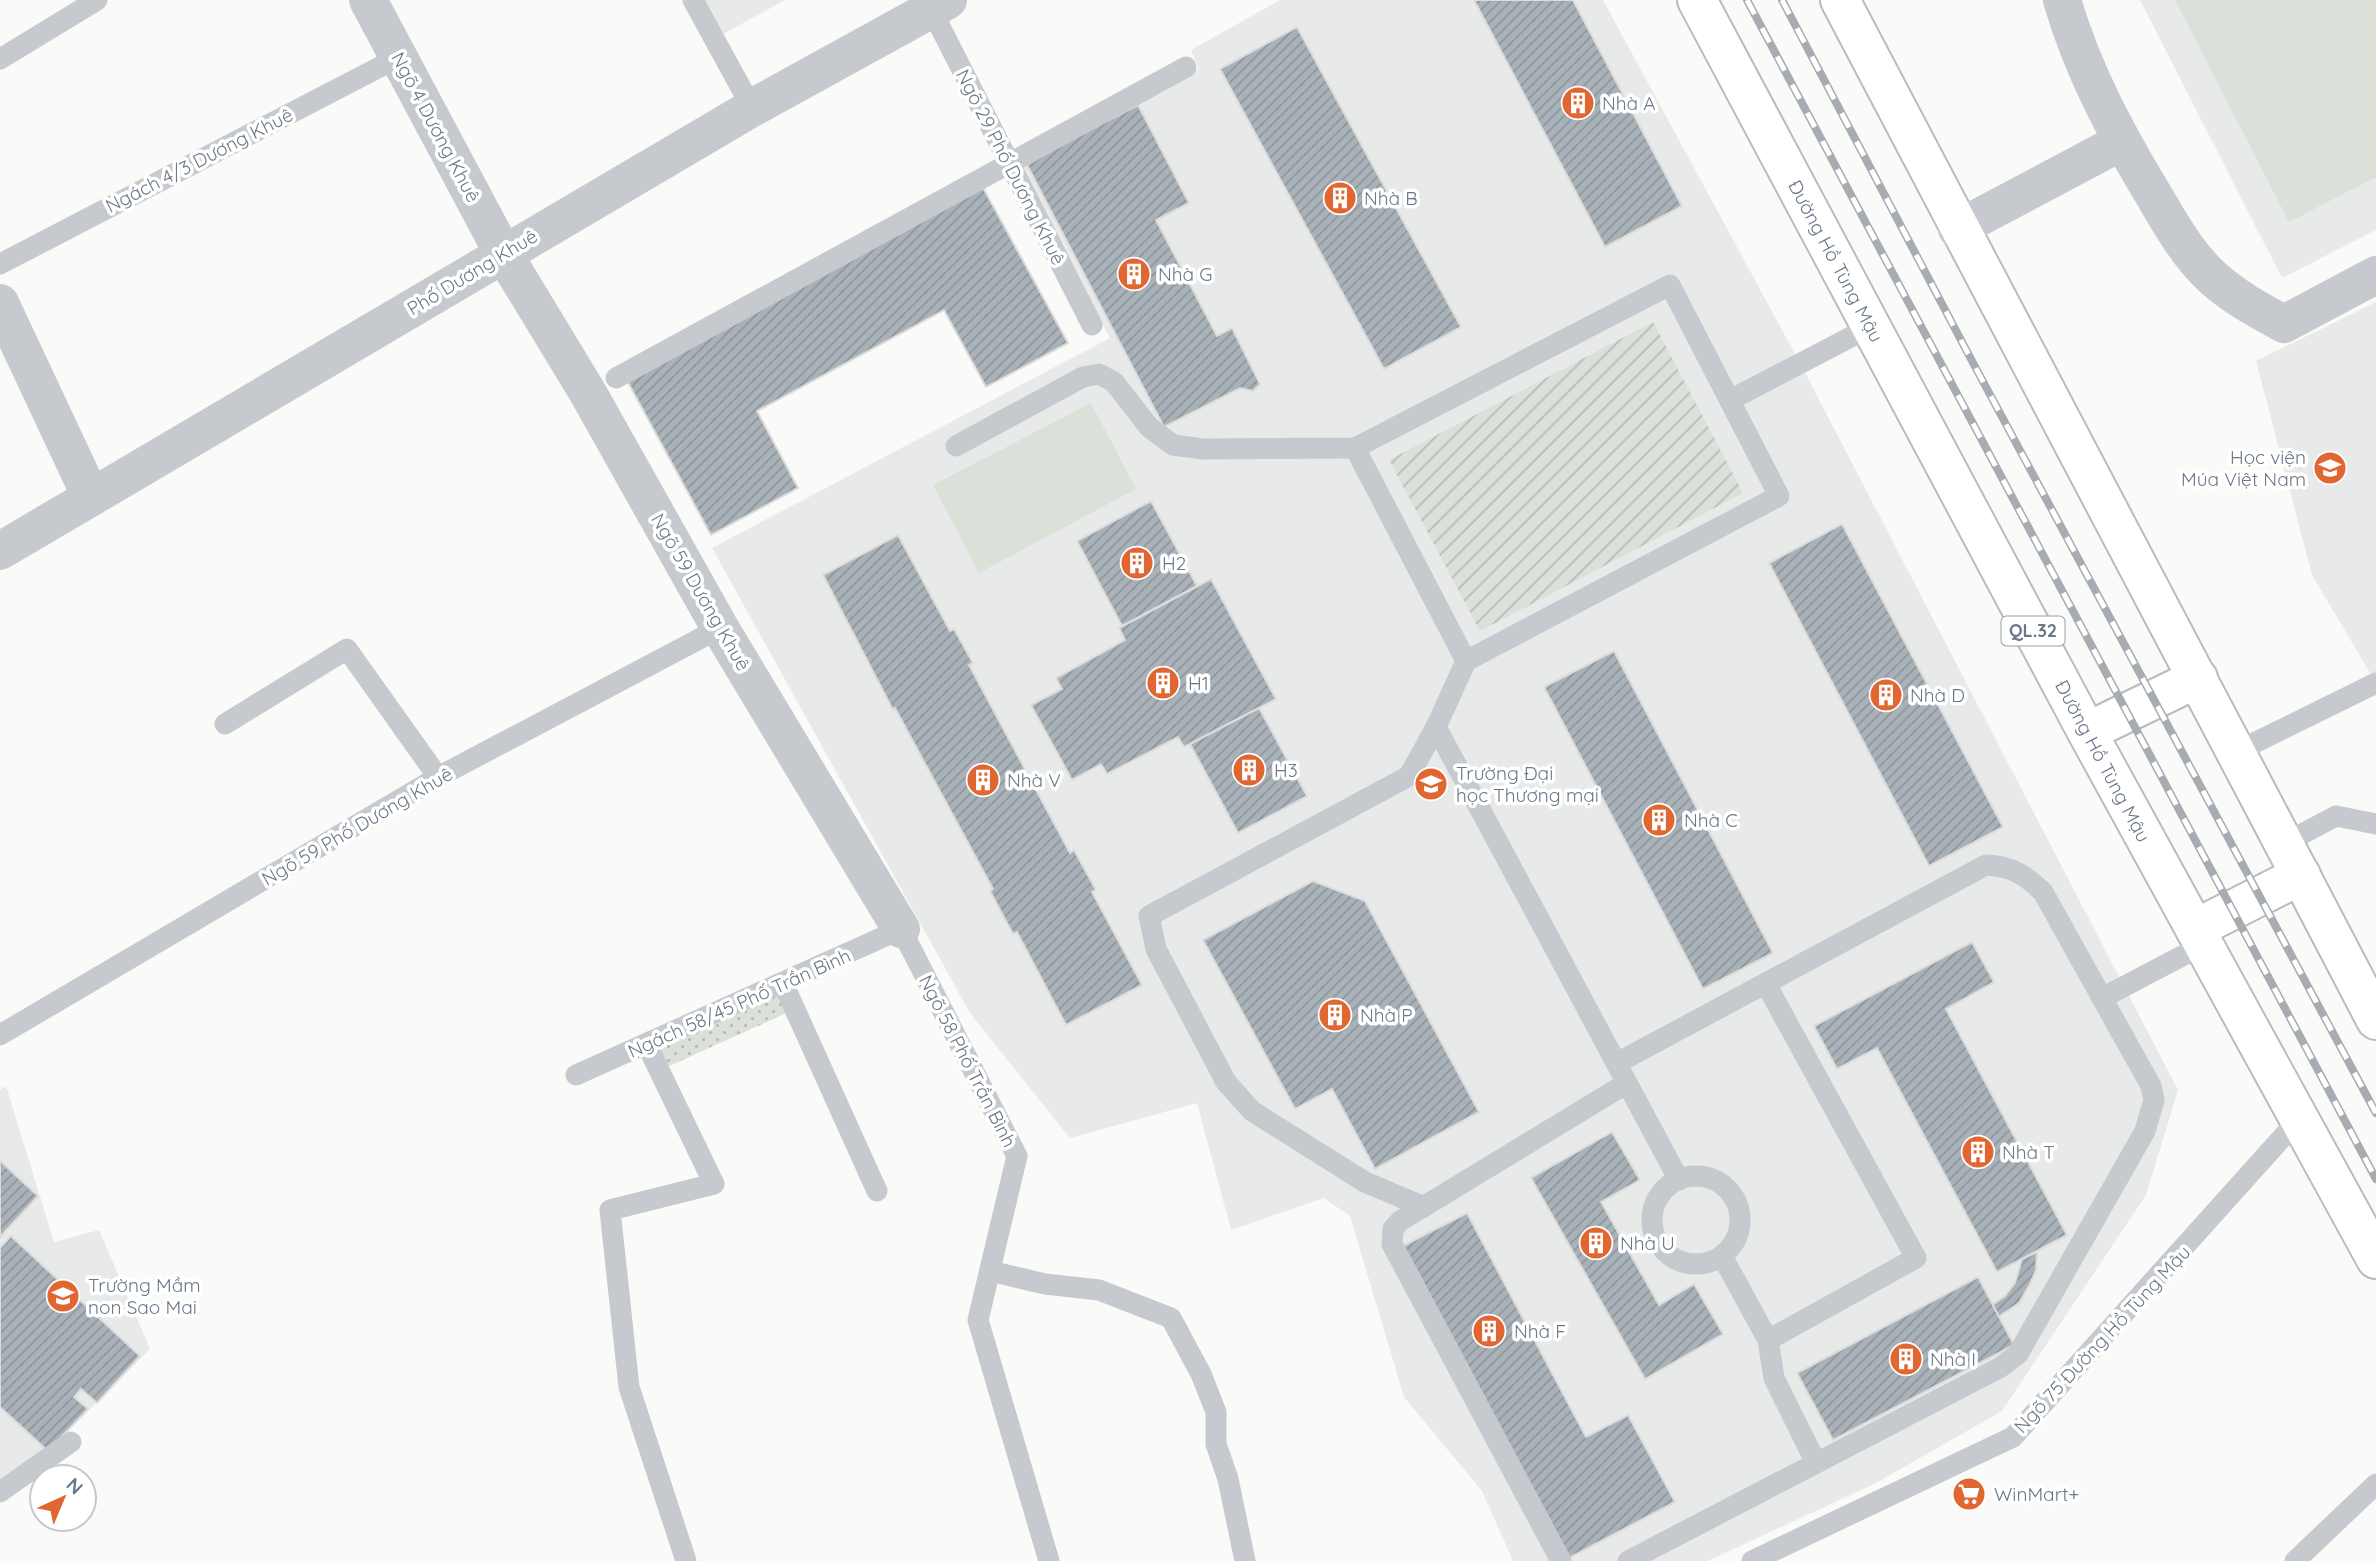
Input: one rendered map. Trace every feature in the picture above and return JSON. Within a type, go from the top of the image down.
[{"type":"highway","name":"Đường Hồ Tùng Mậu","points":[[1697,0],[2087,732],[2376,1259]]},
{"type":"highway","points":[[1840,0],[1957,229],[2198,678],[2376,1020]]},
{"type":"highway","points":[[2087,732],[2198,678]]},
{"type":"highway","points":[[2199,937],[2293,859]]},
{"type":"street","name":"Ngõ 4 Dương Khuê","points":[[369,0],[503,253]]},
{"type":"street","points":[[2062,0],[2073,38],[2121,142],[2178,236],[2210,275],[2242,302],[2284,324],[2376,275]]},
{"type":"street","name":"Phố Dương Khuê","points":[[0,551],[751,108],[939,5]]},
{"type":"street","points":[[1957,229],[2121,142]]},
{"type":"street","name":"Ngõ 59 Dương Khuê","points":[[503,253],[588,393],[720,628],[901,929]]},
{"type":"street","points":[[0,303],[90,497]]},
{"type":"lane","points":[[693,0],[751,108]]},
{"type":"lane","points":[[0,59],[87,3]]},
{"type":"lane","name":"Ngõ 29 Phố Dương Khuê","points":[[939,5],[1009,162],[1092,324]]},
{"type":"lane","name":"Ngách 4/3 Dương Khuê","points":[[0,264],[399,57]]},
{"type":"lane","points":[[616,377],[1186,66]]},
{"type":"lane","points":[[956,446],[1083,377],[1099,374],[1114,382],[1149,427],[1172,445],[1203,449],[1355,448],[1670,285],[1779,496],[1466,661],[1436,727],[1409,776],[1149,915],[1156,949],[1226,1082],[1252,1111],[1365,1182],[1424,1207]]},
{"type":"lane","points":[[1730,400],[1870,327]]},
{"type":"lane","points":[[1355,448],[1466,661]]},
{"type":"lane","name":"Ngõ 59 Phố Dương Khuê","points":[[0,1034],[438,777],[720,628]]},
{"type":"lane","points":[[225,724],[347,649],[438,777]]},
{"type":"lane","points":[[2236,752],[2376,683]]},
{"type":"lane","points":[[1436,727],[1679,1180]]},
{"type":"lane","points":[[2293,859],[2336,816],[2376,824]]},
{"type":"lane","points":[[1617,1063],[1986,866],[2008,866],[2027,877],[2043,892],[2151,1086],[2154,1100],[2151,1117],[2018,1354],[2001,1367],[1628,1561]]},
{"type":"lane","name":"Ngách 58/45 Phố Trần Bình","points":[[576,1075],[901,929]]},
{"type":"lane","name":"Ngõ 58 Phố Trần Bình","points":[[901,929],[1017,1156],[978,1320],[1049,1561]]},
{"type":"lane","points":[[2102,998],[2199,937]]},
{"type":"lane","points":[[783,983],[877,1191]]},
{"type":"lane","points":[[1766,984],[1916,1258],[1768,1340]]},
{"type":"lane","points":[[647,1045],[714,1184],[674,1192],[659,1200],[610,1210],[629,1387],[686,1561]]},
{"type":"lane","points":[[1561,1561],[1392,1244],[1393,1229],[1400,1221],[1627,1083]]},
{"type":"lane","name":"Ngõ 75 Đường Hồ Tùng Mậu","points":[[1752,1561],[2013,1437],[2298,1120]]},
{"type":"lane","points":[[1693,1176],[1706,1177],[1730,1192],[1737,1205],[1738,1233],[1722,1256],[1702,1263],[1680,1261],[1658,1242],[1652,1228],[1652,1213],[1666,1188],[1693,1176]]},
{"type":"lane","points":[[1722,1256],[1768,1340],[1774,1378],[1816,1463]]},
{"type":"lane","points":[[990,1271],[1045,1283],[1099,1290],[1147,1306],[1171,1318],[1201,1374],[1216,1412],[1216,1444],[1228,1479],[1245,1561]]},
{"type":"lane","points":[[0,1492],[71,1442]]},
{"type":"lane","points":[[2295,1561],[2376,1484]]},
{"type":"shaded area","points":[[692,0],[785,0],[714,39]]},
{"type":"shaded area","name":"Trường Đại học Thương mại","points":[[1280,0],[1603,0],[1801,365],[2178,1090],[2146,1195],[2002,1411],[1876,1483],[1708,1561],[1513,1561],[1482,1491],[1404,1397],[1350,1216],[1324,1198],[1231,1230],[1197,1103],[1070,1138],[970,1013],[712,548],[1110,338],[1017,162],[1199,69],[1191,50]]},
{"type":"shaded area","points":[[2140,0],[2376,0],[2376,230],[2282,278]]},
{"type":"shaded area","points":[[2175,0],[2376,0],[2376,177],[2289,222]]},
{"type":"shaded area","name":"Học viện Múa Việt Nam","points":[[2376,302],[2376,683],[2312,575],[2256,361]]},
{"type":"shaded area","points":[[1653,322],[1743,493],[1480,631],[1389,460]]},
{"type":"shaded area","points":[[1091,403],[1136,489],[979,573],[933,485]]},
{"type":"shaded area","points":[[780,991],[789,1012],[667,1067],[657,1046]]},
{"type":"shaded area","name":"Trường Mầm non Sao Mai","points":[[6,1086],[54,1242],[99,1230],[150,1349],[48,1451],[0,1484],[0,1090]]},
{"type":"building","name":"Nhà A","points":[[1474,0],[1573,0],[1682,206],[1605,247]]},
{"type":"building","name":"Nhà B","points":[[1297,27],[1461,327],[1384,369],[1220,69]]},
{"type":"building","name":"Nhà G","points":[[1138,105],[1189,203],[1156,220],[1217,336],[1232,328],[1260,384],[1253,391],[1240,388],[1164,427],[1026,163]]},
{"type":"building","points":[[981,184],[1068,343],[986,387],[944,310],[757,411],[798,488],[711,535],[624,375]]},
{"type":"building","name":"H2","points":[[1151,501],[1197,586],[1122,626],[1077,541]]},
{"type":"building","name":"Nhà D","points":[[1842,524],[2003,827],[1929,866],[1769,563]]},
{"type":"building","name":"Nhà V","points":[[898,535],[950,631],[954,629],[973,663],[969,665],[1070,853],[1074,850],[1096,890],[1092,892],[1142,985],[1066,1025],[1017,932],[1013,934],[990,891],[993,889],[895,708],[893,710],[823,575]]},
{"type":"building","name":"H1","points":[[1211,579],[1276,699],[1184,747],[1178,737],[1107,774],[1101,764],[1072,780],[1031,705],[1062,689],[1056,678],[1125,640],[1119,628]]},
{"type":"building","name":"Nhà C","points":[[1614,651],[1773,953],[1703,989],[1544,687]]},
{"type":"building","name":"H3","points":[[1259,708],[1307,796],[1238,833],[1190,744]]},
{"type":"building","name":"Nhà P","points":[[1313,881],[1365,901],[1479,1112],[1375,1169],[1332,1089],[1295,1109],[1203,940]]},
{"type":"building","name":"Nhà T","points":[[1972,942],[1994,982],[1946,1009],[2067,1235],[1997,1272],[1877,1048],[1837,1069],[1814,1026]]},
{"type":"building","name":"Nhà U","points":[[1612,1132],[1640,1180],[1601,1202],[1659,1305],[1694,1284],[1723,1334],[1645,1379],[1531,1178]]},
{"type":"building","points":[[0,1161],[38,1196],[0,1237]]},
{"type":"building","name":"Nhà F","points":[[1467,1213],[1586,1437],[1628,1415],[1675,1502],[1569,1558],[1403,1246]]},
{"type":"building","points":[[11,1236],[140,1356],[97,1403],[81,1389],[74,1397],[88,1409],[48,1451],[0,1407],[0,1248]]},
{"type":"building","points":[[2037,1252],[2036,1270],[2019,1303],[1998,1317],[1992,1305],[2005,1296],[2015,1283],[2022,1259]]},
{"type":"building","name":"Nhà I","points":[[1978,1277],[2014,1345],[1833,1440],[1797,1373]]},
{"type":"railway","points":[[1747,0],[2376,1179]]},
{"type":"railway","points":[[1782,0],[1972,361],[2376,1113]]},
{"type":"place","name":"Nhà A","points":[[1578,103]]},
{"type":"place","name":"Nhà B","points":[[1340,198]]},
{"type":"place","name":"Nhà G","points":[[1134,274]]},
{"type":"place","name":"Học viện Múa Việt Nam","points":[[2330,468]]},
{"type":"place","name":"H2","points":[[1137,563]]},
{"type":"place","name":"H1","points":[[1163,683]]},
{"type":"place","name":"Nhà D","points":[[1886,695]]},
{"type":"place","name":"H3","points":[[1249,770]]},
{"type":"place","name":"Nhà V","points":[[983,780]]},
{"type":"place","name":"Trường Đại học Thương mại","points":[[1431,784]]},
{"type":"place","name":"Nhà C","points":[[1659,820]]},
{"type":"place","name":"Nhà P","points":[[1335,1015]]},
{"type":"place","name":"Nhà T","points":[[1978,1152]]},
{"type":"place","name":"Nhà U","points":[[1596,1243]]},
{"type":"place","name":"Trường Mầm non Sao Mai","points":[[63,1296]]},
{"type":"place","name":"Nhà F","points":[[1489,1331]]},
{"type":"place","name":"Nhà I","points":[[1906,1359]]},
{"type":"place","name":"WinMart+","points":[[1969,1494]]}]
